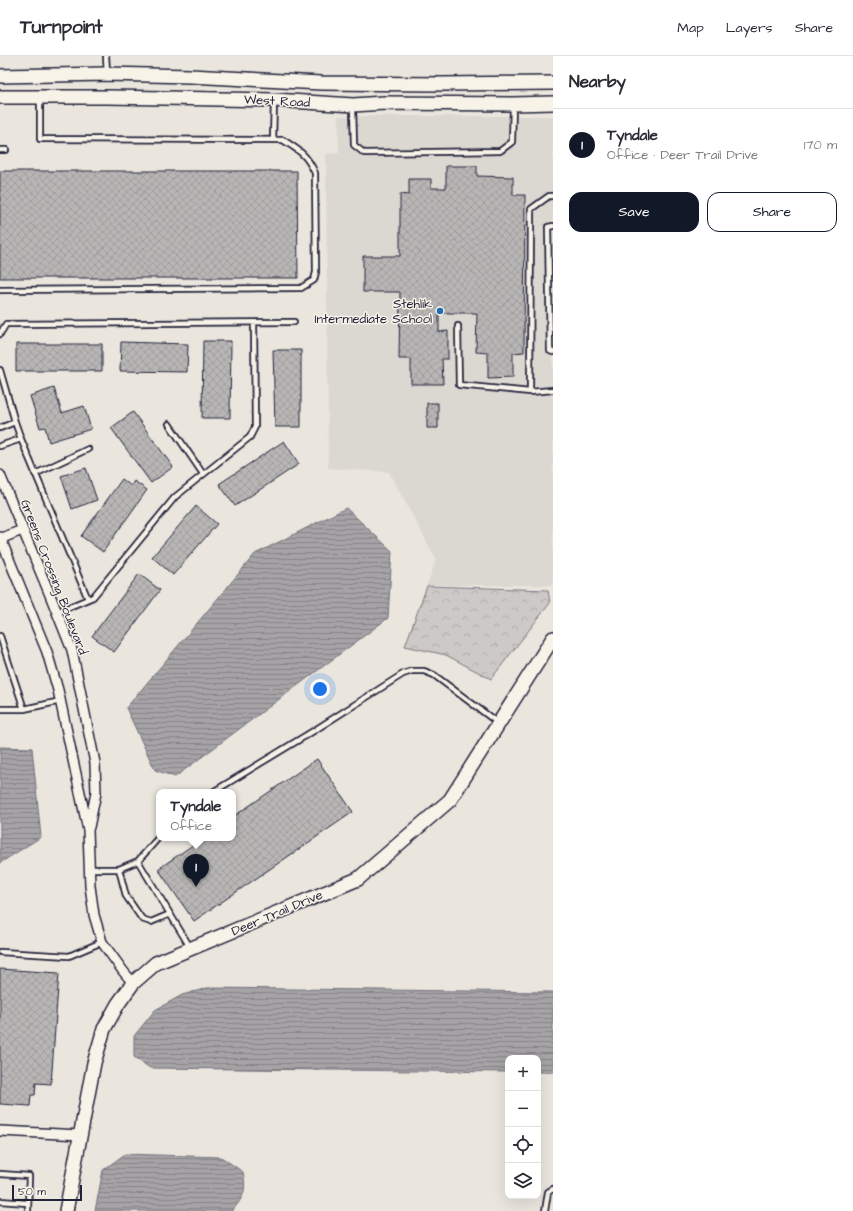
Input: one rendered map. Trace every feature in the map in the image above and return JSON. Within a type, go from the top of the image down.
[{"type":"main road","name":"West Road","points":[[0,76],[107,74],[190,76],[321,83],[553,83]]},
{"type":"main road","points":[[107,74],[108,96]]},
{"type":"main road","points":[[274,100],[276,81]]},
{"type":"main road","points":[[442,84],[442,103]]},
{"type":"main road","name":"West Road","points":[[0,97],[108,96],[274,100],[353,106],[384,103],[553,103]]},
{"type":"main road","name":"Deer Trail Drive","points":[[66,1211],[94,1063],[104,1028],[118,1004],[133,983],[156,963],[358,879],[450,800],[553,638]]},
{"type":"street","name":"Greens Crossing Boulevard","points":[[0,475],[72,650],[95,763],[96,793],[88,830]]},
{"type":"street","points":[[0,538],[22,530]]},
{"type":"street","name":"Greens Crossing Boulevard","points":[[0,538],[47,652],[61,701],[88,830],[90,886],[94,915],[102,942],[133,983]]},
{"type":"street","points":[[0,1131],[81,1135]]},
{"type":"lane","points":[[106,56],[107,74]]},
{"type":"lane","points":[[0,290],[301,288],[314,280],[316,272],[315,173],[310,161],[299,150],[283,140],[40,138],[40,97]]},
{"type":"lane","points":[[273,140],[274,100]]},
{"type":"lane","points":[[353,106],[354,145],[364,153],[371,153],[500,151],[512,142],[513,104]]},
{"type":"lane","points":[[0,150],[6,150]]},
{"type":"lane","points":[[530,392],[531,209],[549,196],[553,196]]},
{"type":"lane","points":[[553,226],[548,226],[550,351],[553,352]]},
{"type":"lane","points":[[0,334],[6,324],[294,322]]},
{"type":"lane","points":[[57,612],[93,597],[174,497],[250,438],[255,427],[254,323]]},
{"type":"lane","points":[[458,326],[459,385],[530,392],[553,390]]},
{"type":"lane","points":[[0,370],[21,439],[88,599]]},
{"type":"lane","points":[[0,428],[15,422]]},
{"type":"lane","points":[[169,424],[204,474]]},
{"type":"lane","points":[[0,446],[21,439]]},
{"type":"lane","points":[[35,474],[88,450]]},
{"type":"lane","points":[[0,636],[24,709]]},
{"type":"lane","points":[[218,789],[374,691],[403,674],[412,671],[434,675],[499,723]]},
{"type":"lane","points":[[0,709],[24,709],[61,701]]},
{"type":"lane","points":[[90,869],[120,869],[138,861],[156,840]]},
{"type":"lane","points":[[138,861],[191,949]]},
{"type":"lane","points":[[120,869],[126,896],[142,919],[151,922],[170,914]]},
{"type":"lane","points":[[0,952],[69,956],[102,942]]},
{"type":"lane","points":[[0,1174],[29,1176],[27,1203],[28,1211]]},
{"type":"lane","points":[[545,1211],[548,1192],[553,1189]]},
{"type":"lane","points":[[0,1201],[27,1203]]},
{"type":"shaded area","name":"Stehlik Intermediate School","points":[[338,116],[553,116],[553,585],[427,585],[436,559],[389,472],[328,468],[326,154],[339,153]]},
{"type":"shaded area","points":[[346,508],[392,551],[388,618],[175,777],[155,770],[126,708],[255,554]]},
{"type":"shaded area","points":[[0,747],[32,748],[41,837],[0,863]]},
{"type":"shaded area","points":[[207,988],[553,992],[553,1072],[541,1072],[541,1055],[505,1055],[505,1072],[150,1068],[134,1057],[134,1036],[155,1010],[182,995]]},
{"type":"shaded area","points":[[125,1154],[221,1157],[243,1172],[245,1184],[244,1193],[232,1211],[95,1211],[103,1170]]},
{"type":"green space","points":[[427,586],[548,590],[550,603],[491,679],[446,655],[405,646]]},
{"type":"building","points":[[446,166],[477,166],[477,176],[513,177],[513,195],[525,195],[524,352],[513,353],[513,377],[488,378],[488,353],[476,352],[477,313],[439,313],[439,332],[448,331],[448,359],[442,359],[443,384],[411,384],[411,359],[399,359],[400,292],[363,292],[363,256],[400,256],[400,194],[409,195],[409,179],[431,179],[431,188],[446,188]]},
{"type":"building","points":[[0,171],[297,171],[298,278],[0,278]]},
{"type":"building","points":[[203,341],[231,341],[230,418],[202,418]]},
{"type":"building","points":[[121,342],[188,344],[187,372],[120,371]]},
{"type":"building","points":[[16,344],[102,344],[102,371],[16,371]]},
{"type":"building","points":[[273,350],[301,350],[301,427],[275,427]]},
{"type":"building","points":[[54,388],[62,413],[84,406],[91,429],[49,442],[45,427],[40,428],[30,396]]},
{"type":"building","points":[[427,403],[438,403],[438,428],[427,428]]},
{"type":"building","points":[[133,412],[173,467],[151,483],[111,428]]},
{"type":"building","points":[[284,441],[299,464],[235,506],[219,484]]},
{"type":"building","points":[[86,468],[97,500],[72,509],[61,476]]},
{"type":"building","points":[[122,479],[131,486],[134,481],[147,490],[103,552],[81,536]]},
{"type":"building","points":[[196,506],[217,524],[173,575],[152,557]]},
{"type":"building","points":[[139,574],[160,590],[114,652],[92,636]]},
{"type":"building","points":[[317,759],[353,812],[194,921],[158,869],[199,841],[236,841],[236,815]]},
{"type":"building","points":[[0,969],[59,973],[51,1084],[36,1083],[35,1095],[31,1095],[30,1106],[0,1104]]},
{"type":"place","name":"Stehlik Intermediate School","points":[[440,311]]},
{"type":"place","name":"Tyndale","points":[[196,887]]}]
